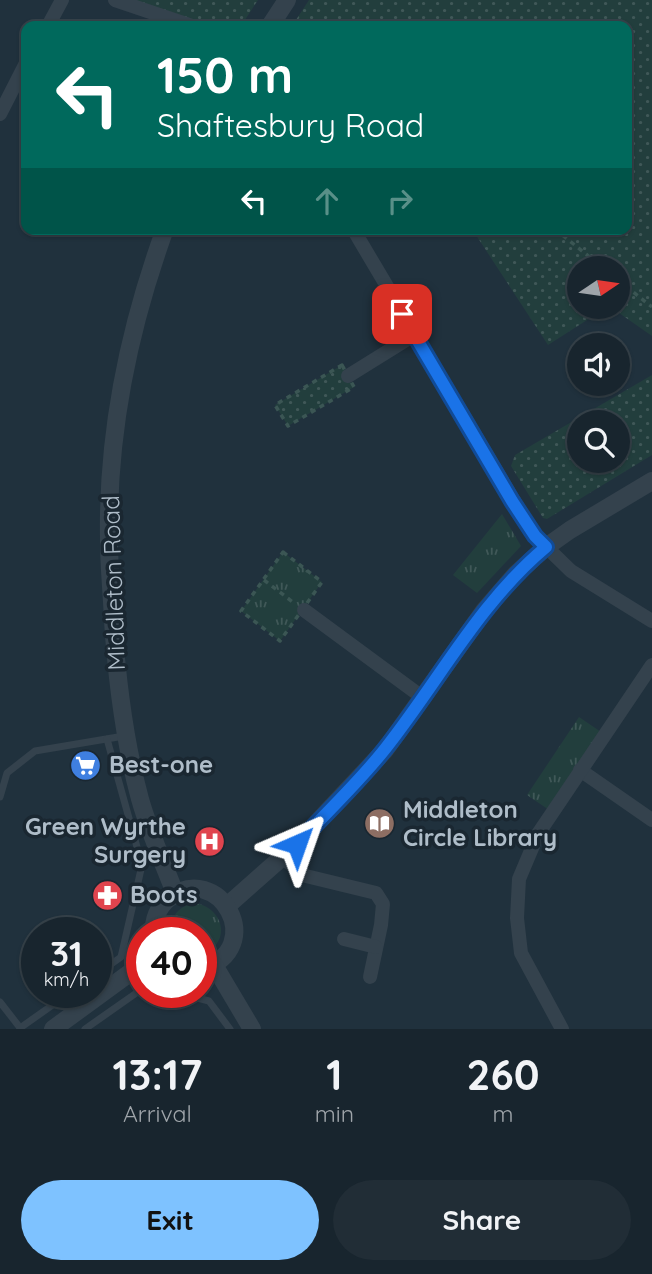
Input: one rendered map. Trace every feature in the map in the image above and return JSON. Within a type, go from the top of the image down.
[{"type":"street","points":[[51,21],[62,0]]},
{"type":"street","points":[[115,0],[177,21]]},
{"type":"street","points":[[273,21],[287,0]]},
{"type":"street","points":[[0,114],[21,73]]},
{"type":"street","name":"Middleton Road","points":[[163,235],[150,271],[129,354],[118,418],[111,478],[109,552],[117,676],[125,736],[145,816],[175,894]]},
{"type":"street","points":[[356,235],[535,536],[571,571],[652,621]]},
{"type":"street","points":[[348,376],[414,335]]},
{"type":"street","points":[[227,906],[283,858],[384,750],[484,611],[516,574],[546,547],[652,481]]},
{"type":"street","points":[[304,610],[422,697]]},
{"type":"street","points":[[562,1029],[521,953],[517,918],[519,878],[538,834],[652,665]]},
{"type":"street","points":[[580,770],[652,820]]},
{"type":"street","points":[[283,858],[306,876],[376,893],[383,904],[370,977]]},
{"type":"street","points":[[156,917],[164,902],[175,894],[198,889],[209,892],[227,906],[234,923],[233,942],[226,954],[217,960]]},
{"type":"street","points":[[344,939],[376,947]]},
{"type":"street","points":[[53,1029],[126,976]]},
{"type":"street","points":[[217,980],[252,1029]]},
{"type":"lane","points":[[0,797],[8,774],[35,751],[125,736]]},
{"type":"lane","points":[[107,739],[142,865],[121,957],[112,963]]},
{"type":"lane","points":[[85,1029],[126,1000]]},
{"type":"lane","points":[[0,1002],[21,1029],[49,1008]]},
{"type":"lane","points":[[214,1008],[230,1029]]},
{"type":"path","points":[[562,235],[588,256]]},
{"type":"path","points":[[630,290],[652,307]]},
{"type":"path","points":[[342,365],[348,376],[354,387],[288,426],[275,405],[342,365]]},
{"type":"path","points":[[284,552],[322,582],[304,610],[280,641],[241,611],[284,552]]},
{"type":"path","points":[[264,580],[304,610]]},
{"type":"green space","points":[[129,0],[258,0],[244,21],[191,21]]},
{"type":"green space","points":[[309,0],[652,0],[652,336],[628,319],[630,319],[630,256],[567,256],[567,319],[589,319],[548,345],[476,235],[632,235],[632,21],[295,21]]},
{"type":"green space","points":[[342,365],[354,387],[288,426],[275,405]]},
{"type":"green space","points":[[652,375],[652,455],[630,468],[630,410],[592,410],[616,396],[630,396],[630,388]]},
{"type":"green space","points":[[567,425],[567,473],[622,473],[547,519],[543,518],[511,466],[515,455]]},
{"type":"green space","points":[[502,514],[521,546],[477,593],[453,575]]},
{"type":"green space","points":[[283,552],[322,582],[280,641],[241,611]]},
{"type":"green space","points":[[579,717],[604,734],[552,812],[527,795]]},
{"type":"green space","points":[[195,903],[205,906],[217,917],[174,917],[184,907]]},
{"type":"green space","points":[[217,918],[221,927],[217,943]]},
{"type":"place","name":"Best-one","points":[[86,765]]},
{"type":"place","name":"Middleton Circle Library","points":[[380,824]]},
{"type":"place","name":"Green Wyrthe Surgery","points":[[209,841]]},
{"type":"place","name":"Boots","points":[[107,895]]},
{"type":"route","points":[[297,844],[384,750],[484,611],[516,574],[546,547],[535,536],[512,501],[402,314]]}]
